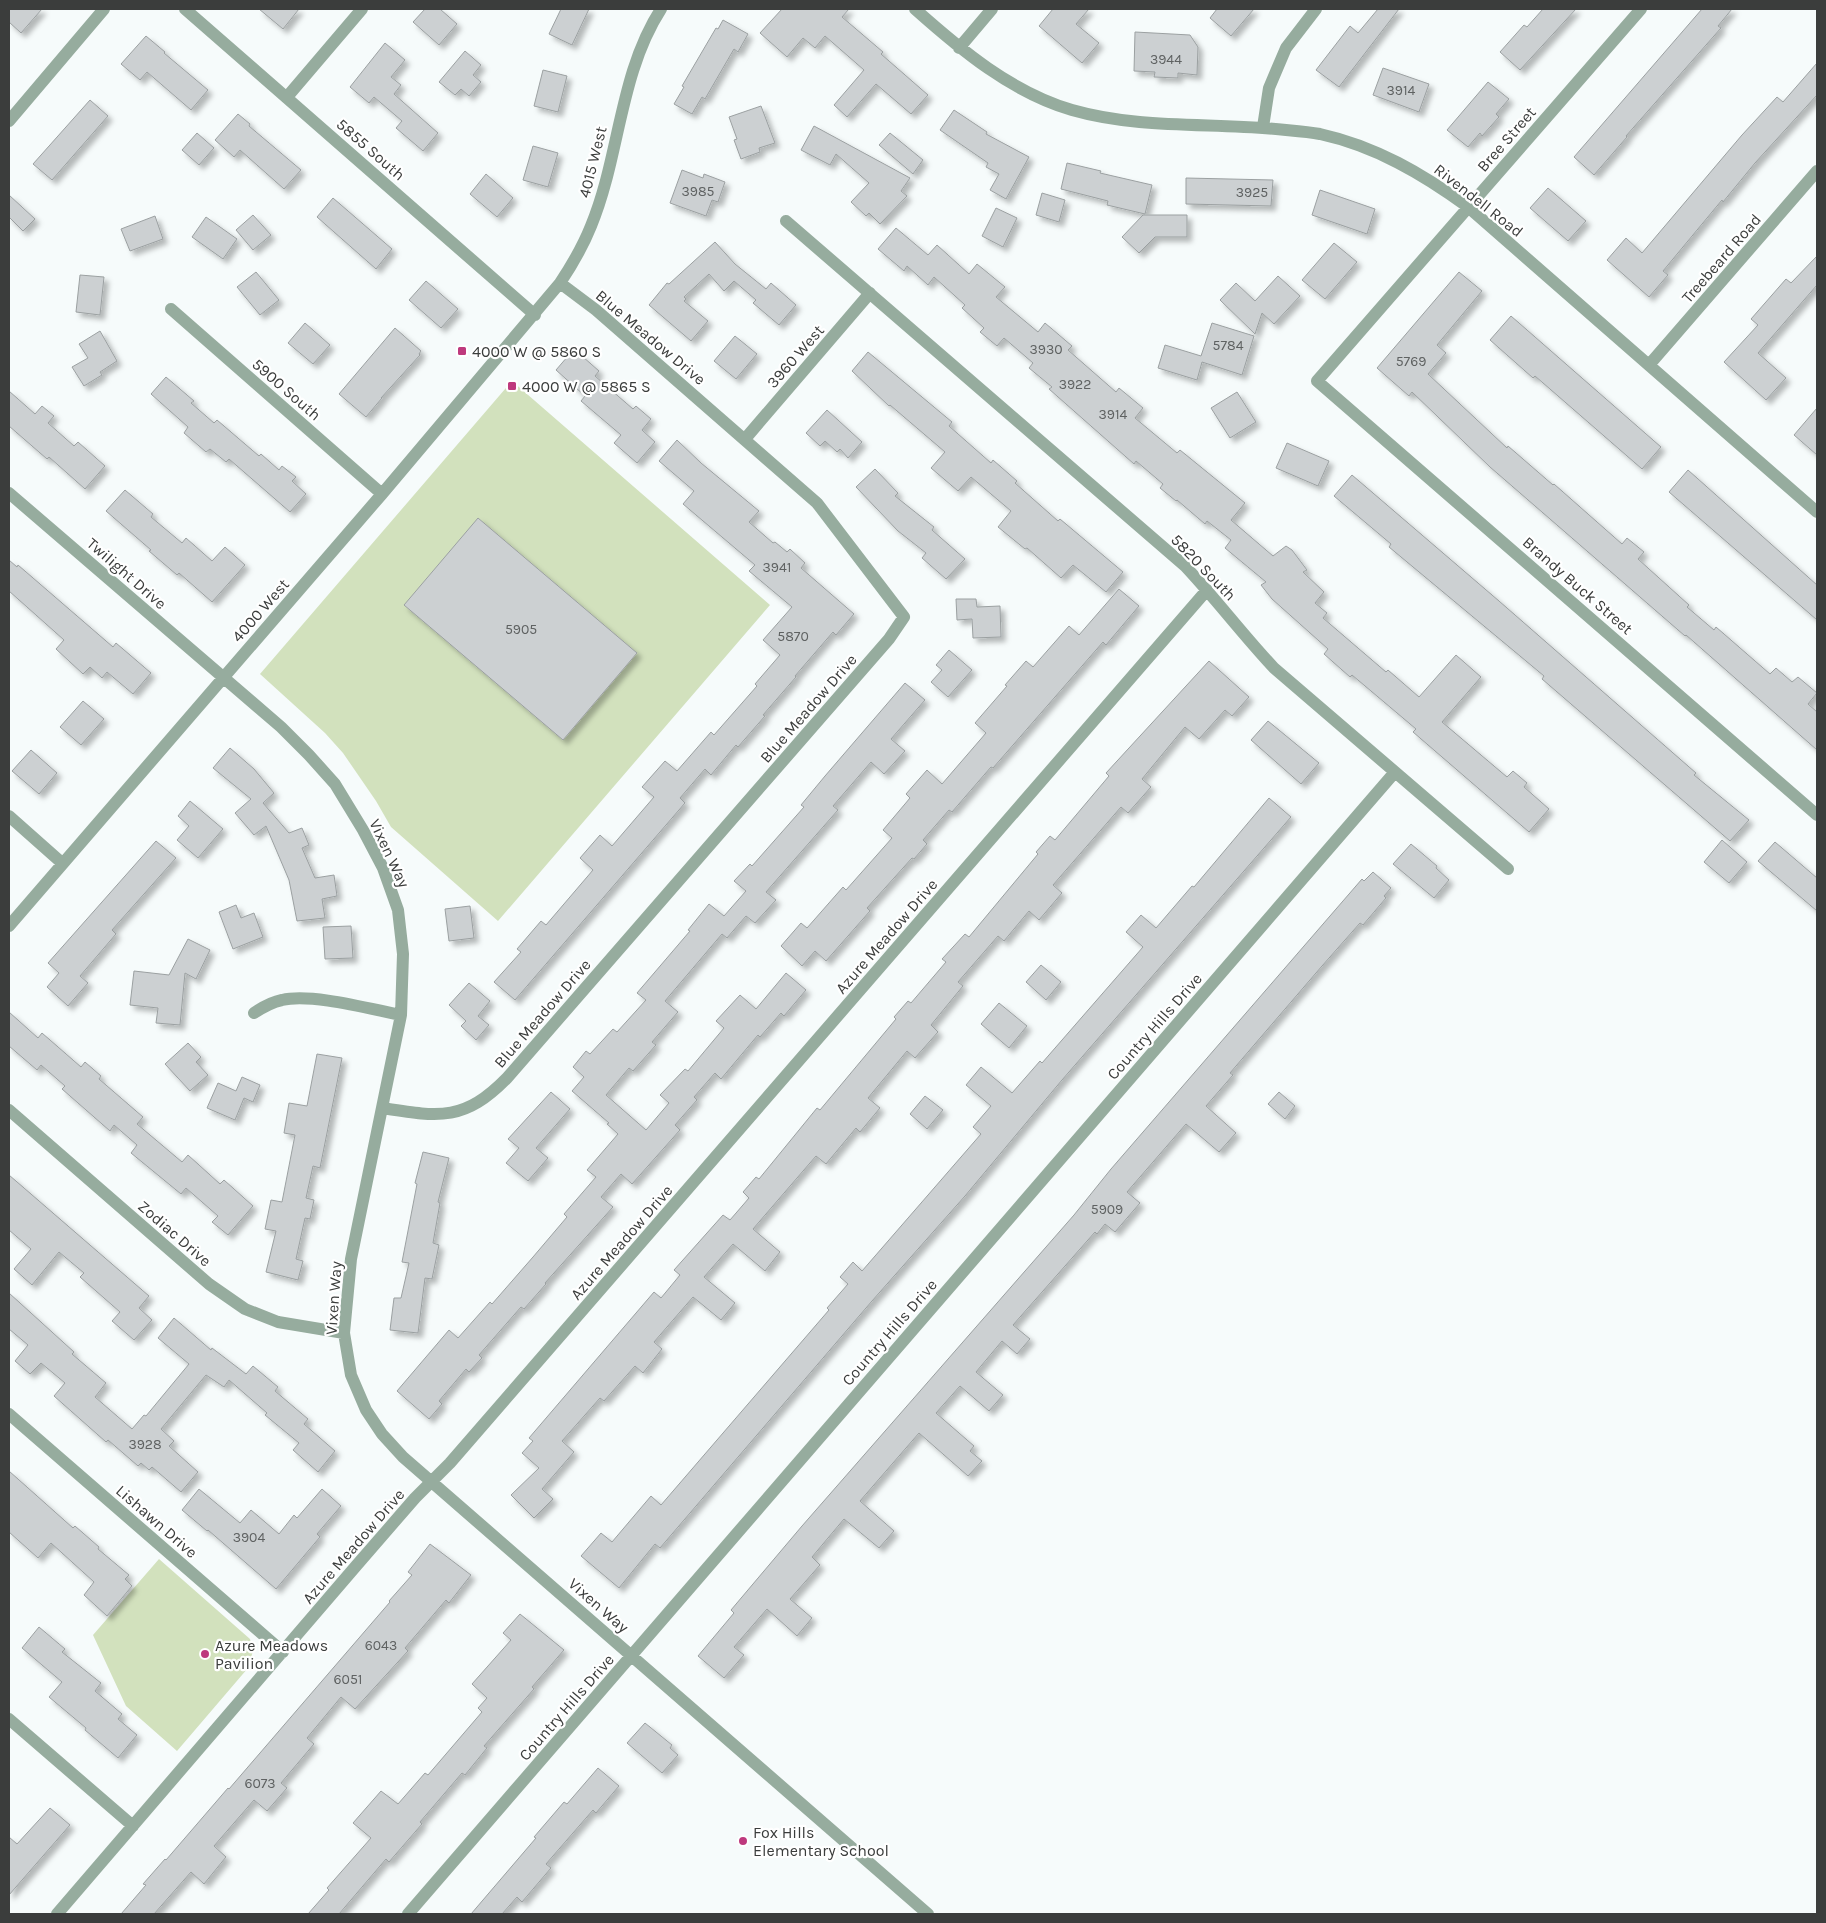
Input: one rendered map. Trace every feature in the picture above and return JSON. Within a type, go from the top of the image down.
[{"type":"street","points":[[9,121],[104,9]]},
{"type":"street","name":"5855 South","points":[[185,9],[535,314]]},
{"type":"street","points":[[287,97],[362,9]]},
{"type":"street","name":"4015 West","points":[[535,314],[560,283],[578,255],[592,225],[633,70],[652,22],[661,9]]},
{"type":"street","name":"Rivendell Road","points":[[915,9],[959,48],[993,72],[1031,94],[1071,109],[1116,120],[1263,127],[1320,134],[1376,152],[1415,171],[1468,207],[1817,512]]},
{"type":"street","points":[[959,48],[992,9]]},
{"type":"street","points":[[1263,127],[1269,88],[1286,48],[1316,9]]},
{"type":"street","name":"Bree Street","points":[[1317,380],[1640,9]]},
{"type":"street","name":"Treebeard Road","points":[[1649,366],[1817,171]]},
{"type":"street","name":"5820 South","points":[[786,221],[1185,566],[1274,668],[1508,870]]},
{"type":"street","name":"Blue Meadow Drive","points":[[382,1108],[439,1114],[476,1105],[490,1096],[889,639],[904,618],[817,503],[596,310],[560,283]]},
{"type":"street","name":"3960 West","points":[[745,439],[870,293]]},
{"type":"street","name":"5900 South","points":[[171,309],[382,494]]},
{"type":"street","name":"4000 West","points":[[9,926],[535,314]]},
{"type":"street","name":"Brandy Buck Street","points":[[1317,380],[1817,814]]},
{"type":"street","name":"Twilight Drive","points":[[9,493],[223,678]]},
{"type":"street","name":"Azure Meadow Drive","points":[[57,1914],[398,1518],[450,1463],[1207,590]]},
{"type":"street","name":"Vixen Way","points":[[223,678],[281,727],[335,784],[383,868],[398,910],[403,954],[401,1015],[351,1259],[344,1333],[351,1375],[366,1410],[382,1434],[403,1457],[928,1914]]},
{"type":"street","name":"Country Hills Drive","points":[[408,1914],[1395,772]]},
{"type":"street","points":[[9,816],[62,863]]},
{"type":"street","points":[[254,1012],[268,1004],[282,1000],[304,998],[401,1015]]},
{"type":"street","name":"Zodiac Drive","points":[[9,1110],[209,1284],[245,1310],[278,1322],[344,1333]]},
{"type":"street","name":"Lishawn Drive","points":[[9,1414],[283,1652]]},
{"type":"street","points":[[9,1719],[133,1826]]},
{"type":"green space","points":[[512,381],[770,605],[498,921],[391,827],[376,801],[343,753],[325,733],[260,674]]},
{"type":"green space","points":[[159,1559],[250,1639],[253,1651],[248,1668],[177,1751],[126,1706],[93,1635]]},
{"type":"building","points":[[9,9],[42,9],[21,33],[9,22]]},
{"type":"building","points":[[259,9],[299,9],[283,29]]},
{"type":"building","points":[[425,9],[440,9],[457,24],[439,45],[413,22]]},
{"type":"building","points":[[561,9],[589,9],[572,45],[549,34]]},
{"type":"building","points":[[782,9],[849,9],[842,17],[883,52],[881,54],[928,95],[911,114],[876,84],[847,117],[834,105],[864,70],[825,36],[815,48],[803,38],[787,57],[760,33]]},
{"type":"building","points":[[1053,9],[1089,9],[1076,24],[1099,43],[1082,63],[1039,26]]},
{"type":"building","points":[[1217,9],[1254,9],[1231,36],[1210,18]]},
{"type":"building","points":[[1378,9],[1399,9],[1339,87],[1316,70],[1350,26],[1358,33]]},
{"type":"building","points":[[1543,9],[1576,9],[1520,70],[1500,52],[1524,25],[1527,27]]},
{"type":"building","points":[[1702,9],[1732,9],[1718,26],[1721,28],[1594,175],[1574,157]]},
{"type":"building","points":[[723,20],[748,34],[738,52],[734,49],[705,99],[702,97],[692,114],[674,104],[684,87],[682,86],[716,28],[718,29]]},
{"type":"building","points":[[1135,32],[1190,35],[1198,47],[1197,75],[1178,73],[1178,78],[1154,77],[1155,72],[1134,71]]},
{"type":"building","points":[[146,36],[208,90],[191,110],[147,72],[140,80],[121,64]]},
{"type":"building","points":[[385,43],[405,60],[391,77],[401,85],[394,94],[438,133],[423,151],[396,128],[402,121],[374,97],[369,103],[350,87]]},
{"type":"building","points":[[465,51],[481,65],[473,75],[481,82],[469,96],[461,89],[455,95],[439,82]]},
{"type":"building","points":[[1817,63],[1817,95],[1755,163],[1723,202],[1722,200],[1663,271],[1668,275],[1649,297],[1607,260],[1626,238],[1642,253],[1742,135],[1777,97],[1783,102]]},
{"type":"building","points":[[1383,68],[1429,84],[1419,112],[1373,95]]},
{"type":"building","points":[[543,70],[567,76],[558,112],[534,106]]},
{"type":"building","points":[[1488,82],[1509,99],[1496,114],[1499,117],[1482,136],[1480,133],[1468,147],[1447,130]]},
{"type":"building","points":[[90,100],[108,116],[52,180],[33,164]]},
{"type":"building","points":[[761,106],[775,143],[759,148],[760,152],[741,159],[734,140],[737,139],[729,117]]},
{"type":"building","points":[[954,110],[987,132],[986,134],[1029,157],[1006,199],[990,190],[999,174],[986,167],[988,163],[940,130]]},
{"type":"building","points":[[238,114],[250,124],[249,126],[301,170],[284,189],[240,150],[234,157],[215,140]]},
{"type":"building","points":[[814,126],[910,178],[901,191],[907,196],[880,224],[869,213],[866,216],[851,202],[869,183],[836,154],[830,165],[801,150]]},
{"type":"building","points":[[197,133],[214,148],[199,165],[182,150]]},
{"type":"building","points":[[890,133],[923,160],[913,174],[879,145]]},
{"type":"building","points":[[533,146],[558,153],[548,187],[523,180]]},
{"type":"building","points":[[1067,163],[1152,185],[1145,214],[1107,205],[1108,201],[1061,189]]},
{"type":"building","points":[[682,170],[703,178],[704,174],[725,182],[718,202],[712,200],[706,216],[670,203]]},
{"type":"building","points":[[486,174],[513,198],[497,217],[470,194]]},
{"type":"building","points":[[1186,178],[1273,180],[1271,206],[1186,204]]},
{"type":"building","points":[[1548,188],[1586,221],[1568,241],[1530,208]]},
{"type":"building","points":[[1320,190],[1375,209],[1367,234],[1312,215]]},
{"type":"building","points":[[1042,193],[1065,200],[1059,222],[1036,215]]},
{"type":"building","points":[[9,195],[35,219],[23,231],[9,217]]},
{"type":"building","points":[[333,198],[392,249],[376,269],[317,217]]},
{"type":"building","points":[[996,208],[1017,218],[1003,247],[982,236]]},
{"type":"building","points":[[253,215],[271,235],[253,250],[236,230]]},
{"type":"building","points":[[1143,215],[1187,215],[1187,237],[1155,237],[1139,253],[1122,237]]},
{"type":"building","points":[[155,216],[163,239],[130,251],[121,229]]},
{"type":"building","points":[[206,217],[237,239],[223,259],[192,237]]},
{"type":"building","points":[[896,228],[928,255],[937,245],[969,274],[977,264],[1005,287],[996,297],[1038,332],[1045,323],[1072,346],[1068,350],[1116,392],[1119,388],[1143,408],[1135,418],[1177,453],[1180,450],[1245,503],[1231,520],[1273,556],[1286,546],[1292,550],[1307,570],[1303,572],[1324,592],[1315,603],[1327,613],[1323,618],[1386,672],[1388,670],[1419,697],[1456,655],[1481,677],[1442,722],[1507,777],[1513,771],[1527,783],[1524,787],[1549,809],[1529,832],[1413,732],[1416,729],[1324,654],[1328,649],[1272,599],[1261,585],[1266,582],[1225,548],[1231,540],[1207,521],[1205,524],[1160,488],[1163,484],[1136,461],[1134,464],[1049,389],[1052,387],[1029,368],[1033,363],[1004,338],[997,346],[980,332],[984,328],[962,308],[965,305],[934,277],[928,285],[907,266],[904,271],[878,249]]},
{"type":"building","points":[[715,242],[735,264],[766,289],[771,283],[796,305],[779,325],[753,303],[756,300],[734,281],[724,291],[709,274],[684,297],[686,299],[684,301],[708,321],[691,341],[649,305],[667,283],[669,284]]},
{"type":"building","points":[[1334,243],[1357,262],[1325,299],[1302,280]]},
{"type":"building","points":[[1817,256],[1817,285],[1758,353],[1786,378],[1766,400],[1724,362],[1758,325],[1751,319],[1786,279],[1791,283]]},
{"type":"building","points":[[256,272],[279,300],[260,315],[237,287]]},
{"type":"building","points":[[1459,272],[1482,291],[1437,345],[1446,353],[1428,374],[1507,448],[1508,446],[1554,484],[1622,544],[1627,538],[1644,552],[1638,559],[1689,605],[1687,607],[1714,630],[1716,627],[1770,674],[1776,668],[1792,682],[1798,677],[1817,693],[1808,704],[1817,712],[1817,750],[1490,467],[1412,392],[1409,396],[1377,368]]},
{"type":"building","points":[[80,275],[104,277],[100,315],[76,312]]},
{"type":"building","points":[[1278,276],[1300,296],[1274,324],[1262,313],[1255,334],[1220,300],[1236,283],[1255,301]]},
{"type":"building","points":[[426,281],[458,309],[441,328],[409,300]]},
{"type":"building","points":[[1511,316],[1661,447],[1642,469],[1535,376],[1533,378],[1490,340]]},
{"type":"building","points":[[305,323],[330,345],[313,364],[288,343]]},
{"type":"building","points":[[1212,323],[1254,336],[1242,375],[1202,362],[1197,380],[1158,368],[1165,345],[1201,356]]},
{"type":"building","points":[[395,328],[421,351],[420,355],[366,417],[339,394]]},
{"type":"building","points":[[100,331],[117,361],[100,372],[102,375],[84,386],[72,367],[88,358],[79,344]]},
{"type":"building","points":[[735,336],[757,354],[736,379],[714,361]]},
{"type":"building","points":[[574,349],[599,371],[595,376],[633,409],[636,406],[651,419],[642,430],[655,442],[637,463],[614,443],[621,435],[581,401],[585,396],[556,370]]},
{"type":"building","points":[[868,352],[952,422],[949,426],[991,463],[993,460],[1017,481],[1015,483],[1058,521],[1060,519],[1123,572],[1106,592],[1073,565],[1061,578],[1027,548],[1025,549],[998,527],[1011,511],[971,477],[958,491],[931,468],[945,452],[889,406],[852,371]]},
{"type":"building","points":[[166,377],[194,401],[191,403],[214,423],[217,420],[259,456],[261,454],[279,470],[282,466],[296,477],[292,481],[306,494],[290,512],[229,459],[226,462],[210,449],[206,452],[184,433],[188,427],[151,394]]},
{"type":"building","points":[[9,391],[35,414],[42,406],[54,416],[48,423],[74,446],[78,442],[105,466],[85,489],[49,457],[47,459],[9,426]]},
{"type":"building","points":[[1237,392],[1256,422],[1230,438],[1211,408]]},
{"type":"building","points":[[1817,408],[1817,455],[1794,435]]},
{"type":"building","points":[[827,410],[862,442],[848,458],[840,449],[837,452],[825,441],[820,446],[806,433]]},
{"type":"building","points":[[677,440],[701,463],[759,511],[749,522],[773,543],[775,542],[787,552],[790,549],[805,563],[801,568],[854,614],[836,635],[833,632],[738,747],[736,745],[711,775],[705,769],[680,798],[685,803],[515,1000],[494,982],[521,952],[517,949],[541,921],[546,925],[593,870],[580,858],[600,835],[612,846],[654,797],[642,787],[665,761],[677,771],[711,732],[714,735],[757,686],[755,684],[780,655],[763,640],[792,607],[749,571],[755,565],[683,504],[694,491],[659,461]]},
{"type":"building","points":[[1287,443],[1329,461],[1318,486],[1276,468]]},
{"type":"building","points":[[875,469],[898,493],[895,496],[934,527],[932,530],[965,559],[946,579],[922,558],[926,553],[898,531],[856,487]]},
{"type":"building","points":[[1688,470],[1817,585],[1817,620],[1669,492]]},
{"type":"building","points":[[1352,475],[1696,773],[1694,775],[1749,820],[1730,841],[1542,679],[1544,676],[1389,547],[1391,544],[1334,496]]},
{"type":"building","points":[[125,490],[153,514],[151,517],[182,543],[186,538],[212,561],[225,547],[245,565],[212,602],[179,573],[177,575],[149,551],[151,550],[106,511]]},
{"type":"building","points":[[478,518],[637,653],[563,740],[404,605]]},
{"type":"building","points":[[9,560],[17,567],[18,565],[113,647],[116,643],[151,673],[133,694],[107,672],[102,678],[90,667],[83,674],[56,649],[64,640],[9,591]]},
{"type":"building","points":[[1119,589],[1139,606],[1106,645],[1103,642],[993,768],[991,767],[952,812],[949,810],[923,840],[927,844],[867,908],[870,911],[826,961],[815,951],[802,966],[781,946],[801,923],[807,928],[843,887],[846,890],[892,838],[883,830],[910,798],[906,794],[927,770],[942,784],[986,733],[975,723],[1026,661],[1033,667],[1069,626],[1079,635]]},
{"type":"building","points":[[956,599],[976,599],[977,607],[1000,606],[1001,637],[973,638],[972,619],[957,620]]},
{"type":"building","points":[[949,650],[972,670],[948,697],[931,682],[942,670],[936,665]]},
{"type":"building","points":[[1209,661],[1249,697],[1232,716],[1225,710],[1199,739],[1185,727],[1142,779],[1151,787],[1128,813],[1121,807],[1053,885],[1062,893],[1039,920],[1029,911],[1004,941],[998,936],[958,982],[963,986],[931,1025],[938,1032],[915,1058],[907,1051],[868,1098],[880,1108],[860,1132],[856,1128],[826,1164],[816,1156],[753,1229],[780,1252],[765,1271],[733,1244],[704,1277],[735,1303],[721,1320],[693,1297],[654,1342],[662,1349],[643,1373],[635,1366],[604,1401],[600,1398],[562,1441],[574,1452],[542,1489],[553,1499],[534,1518],[511,1495],[539,1468],[522,1453],[533,1441],[529,1438],[654,1292],[661,1298],[680,1275],[674,1270],[723,1215],[730,1220],[749,1198],[743,1192],[756,1177],[759,1179],[817,1108],[820,1110],[896,1019],[894,1017],[908,1001],[911,1003],[946,962],[942,959],[965,934],[969,937],[1038,854],[1036,852],[1050,836],[1055,840],[1109,776],[1106,773]]},
{"type":"building","points":[[905,683],[925,700],[891,739],[905,751],[884,774],[871,762],[833,806],[838,810],[766,892],[776,900],[755,923],[746,916],[727,938],[722,934],[665,1001],[678,1012],[652,1042],[656,1045],[633,1071],[629,1068],[606,1095],[646,1130],[669,1103],[660,1095],[685,1069],[688,1071],[724,1028],[716,1021],[740,995],[756,1009],[786,973],[806,990],[784,1016],[781,1013],[760,1037],[758,1035],[721,1079],[715,1073],[694,1097],[697,1100],[675,1125],[680,1130],[632,1184],[621,1174],[601,1197],[613,1207],[524,1309],[521,1307],[479,1355],[482,1358],[469,1372],[466,1369],[439,1401],[442,1404],[429,1419],[397,1391],[449,1330],[458,1338],[490,1302],[492,1304],[533,1257],[567,1217],[564,1214],[596,1177],[587,1170],[618,1134],[607,1124],[609,1123],[572,1091],[584,1077],[573,1067],[586,1051],[590,1054],[613,1029],[617,1032],[646,1000],[637,993],[690,931],[688,930],[709,904],[724,916],[746,891],[734,881],[750,864],[752,866],[804,807],[801,805]]},
{"type":"building","points":[[83,701],[104,719],[81,745],[60,727]]},
{"type":"building","points":[[1268,721],[1319,763],[1301,784],[1251,740]]},
{"type":"building","points":[[230,748],[254,769],[274,793],[263,803],[289,833],[302,828],[309,845],[302,848],[315,878],[334,875],[337,896],[322,899],[325,918],[297,921],[289,880],[266,826],[254,835],[235,813],[251,799],[213,768]]},
{"type":"building","points":[[31,750],[57,773],[39,794],[12,771]]},
{"type":"building","points":[[1269,798],[1291,817],[660,1548],[655,1544],[619,1588],[581,1556],[601,1533],[612,1542],[651,1496],[661,1505],[829,1310],[827,1308],[848,1284],[840,1277],[853,1262],[862,1271],[981,1134],[973,1127],[991,1106],[966,1085],[981,1067],[1012,1093],[1040,1061],[1042,1063],[1143,947],[1126,932],[1141,915],[1156,928],[1192,886],[1194,887]]},
{"type":"building","points":[[190,801],[223,829],[198,858],[177,840],[189,826],[178,816]]},
{"type":"building","points":[[1722,840],[1747,862],[1729,883],[1704,862]]},
{"type":"building","points":[[156,841],[176,858],[112,930],[116,934],[80,976],[88,983],[68,1006],[47,987],[59,973],[48,963]]},
{"type":"building","points":[[1775,842],[1817,878],[1817,911],[1758,861]]},
{"type":"building","points":[[1411,844],[1437,866],[1436,868],[1449,880],[1434,898],[1393,864]]},
{"type":"building","points":[[1373,872],[1391,888],[1384,896],[1386,898],[1363,925],[1360,923],[1322,966],[1230,1073],[1233,1075],[1206,1106],[1236,1133],[1219,1152],[1186,1124],[1127,1192],[1140,1203],[1115,1232],[1105,1224],[1097,1234],[1095,1232],[1013,1325],[1030,1339],[1017,1354],[1002,1341],[976,1372],[1003,1395],[989,1411],[960,1386],[936,1413],[974,1446],[970,1451],[982,1461],[968,1476],[919,1433],[860,1501],[894,1531],[879,1548],[844,1519],[812,1557],[820,1565],[790,1599],[812,1618],[797,1636],[767,1609],[734,1647],[744,1655],[724,1678],[698,1656],[734,1613],[731,1610],[1074,1215],[1111,1169],[1362,879],[1364,881]]},
{"type":"building","points":[[236,905],[241,918],[254,913],[263,937],[233,949],[219,912]]},
{"type":"building","points":[[470,906],[474,938],[449,941],[445,909]]},
{"type":"building","points":[[351,926],[353,958],[325,959],[323,927]]},
{"type":"building","points":[[188,939],[210,950],[196,979],[185,973],[180,1025],[156,1023],[158,1008],[130,1005],[134,971],[169,975]]},
{"type":"building","points":[[1041,965],[1061,982],[1046,1000],[1026,982]]},
{"type":"building","points":[[469,983],[490,1001],[478,1016],[489,1025],[476,1040],[461,1026],[466,1021],[449,1005]]},
{"type":"building","points":[[999,1003],[1027,1026],[1009,1048],[981,1024]]},
{"type":"building","points":[[9,1012],[38,1038],[42,1033],[81,1067],[85,1062],[101,1076],[99,1079],[143,1117],[137,1124],[182,1162],[188,1155],[220,1184],[224,1180],[253,1206],[228,1235],[212,1222],[218,1216],[186,1188],[181,1194],[131,1153],[137,1145],[114,1125],[110,1131],[62,1089],[65,1086],[41,1065],[37,1070],[9,1046]]},
{"type":"building","points":[[188,1043],[201,1057],[196,1062],[208,1075],[190,1091],[165,1064]]},
{"type":"building","points":[[317,1054],[342,1058],[320,1168],[313,1166],[306,1198],[314,1200],[310,1219],[305,1218],[296,1259],[303,1261],[298,1280],[266,1272],[276,1231],[265,1229],[271,1200],[282,1202],[295,1135],[284,1133],[289,1103],[307,1106]]},
{"type":"building","points":[[242,1077],[260,1085],[253,1102],[244,1098],[235,1120],[207,1108],[218,1083],[236,1091]]},
{"type":"building","points":[[551,1092],[570,1109],[536,1148],[548,1158],[528,1181],[506,1163],[519,1148],[508,1139]]},
{"type":"building","points":[[1279,1092],[1295,1106],[1285,1119],[1268,1104]]},
{"type":"building","points":[[925,1096],[943,1110],[927,1129],[910,1114]]},
{"type":"building","points":[[423,1152],[449,1158],[438,1202],[440,1203],[433,1243],[439,1245],[432,1279],[425,1278],[418,1333],[390,1330],[394,1298],[401,1298],[409,1263],[402,1262],[417,1184],[415,1183]]},
{"type":"building","points":[[9,1175],[149,1296],[139,1308],[152,1320],[134,1340],[112,1321],[120,1312],[80,1277],[84,1273],[59,1252],[32,1285],[14,1269],[31,1249],[9,1230]]},
{"type":"building","points":[[9,1293],[74,1352],[72,1354],[106,1383],[95,1397],[132,1429],[144,1415],[146,1416],[189,1364],[158,1338],[174,1318],[211,1350],[212,1348],[246,1374],[253,1366],[278,1387],[275,1391],[308,1419],[304,1424],[335,1451],[318,1472],[293,1450],[299,1443],[265,1415],[267,1413],[229,1380],[224,1387],[206,1375],[161,1429],[174,1441],[169,1446],[198,1472],[181,1492],[152,1467],[149,1470],[141,1463],[138,1466],[108,1440],[106,1442],[54,1396],[65,1383],[41,1363],[30,1374],[15,1361],[28,1345],[9,1329]]},
{"type":"building","points":[[9,1471],[73,1528],[75,1526],[99,1547],[98,1549],[129,1575],[125,1579],[132,1586],[107,1616],[84,1595],[94,1582],[51,1543],[38,1558],[9,1532]]},
{"type":"building","points":[[199,1489],[240,1523],[251,1510],[279,1534],[294,1515],[297,1518],[322,1489],[341,1506],[317,1534],[320,1537],[276,1589],[182,1510]]},
{"type":"building","points":[[430,1544],[471,1575],[449,1603],[446,1600],[405,1648],[408,1651],[355,1709],[341,1697],[307,1738],[314,1744],[281,1783],[287,1788],[267,1811],[254,1800],[214,1846],[226,1857],[204,1884],[191,1872],[154,1914],[121,1914],[146,1885],[143,1884],[229,1789],[390,1602],[412,1575],[408,1572]]},
{"type":"building","points":[[520,1614],[564,1650],[532,1687],[534,1689],[484,1746],[487,1748],[465,1775],[462,1773],[389,1862],[386,1859],[339,1914],[308,1914],[329,1890],[327,1888],[371,1838],[353,1823],[381,1791],[398,1804],[425,1773],[428,1775],[482,1712],[478,1708],[487,1698],[472,1684],[511,1640],[503,1633]]},
{"type":"building","points":[[39,1627],[65,1649],[62,1652],[101,1683],[95,1691],[122,1714],[118,1719],[137,1735],[118,1758],[49,1697],[62,1682],[22,1648]]},
{"type":"building","points":[[645,1723],[672,1745],[670,1748],[678,1755],[662,1773],[627,1743]]},
{"type":"building","points":[[598,1768],[619,1786],[596,1813],[593,1810],[546,1864],[551,1868],[522,1902],[517,1897],[502,1914],[471,1914],[564,1802],[567,1804]]},
{"type":"building","points":[[50,1808],[70,1825],[9,1895],[9,1837],[17,1844]]},
{"type":"place","name":"4000 W @ 5860 S","points":[[462,351]]},
{"type":"place","name":"4000 W @ 5865 S","points":[[512,386]]},
{"type":"place","name":"Azure Meadows Pavilion","points":[[205,1654]]},
{"type":"place","name":"Fox Hills Elementary School","points":[[743,1841]]}]
